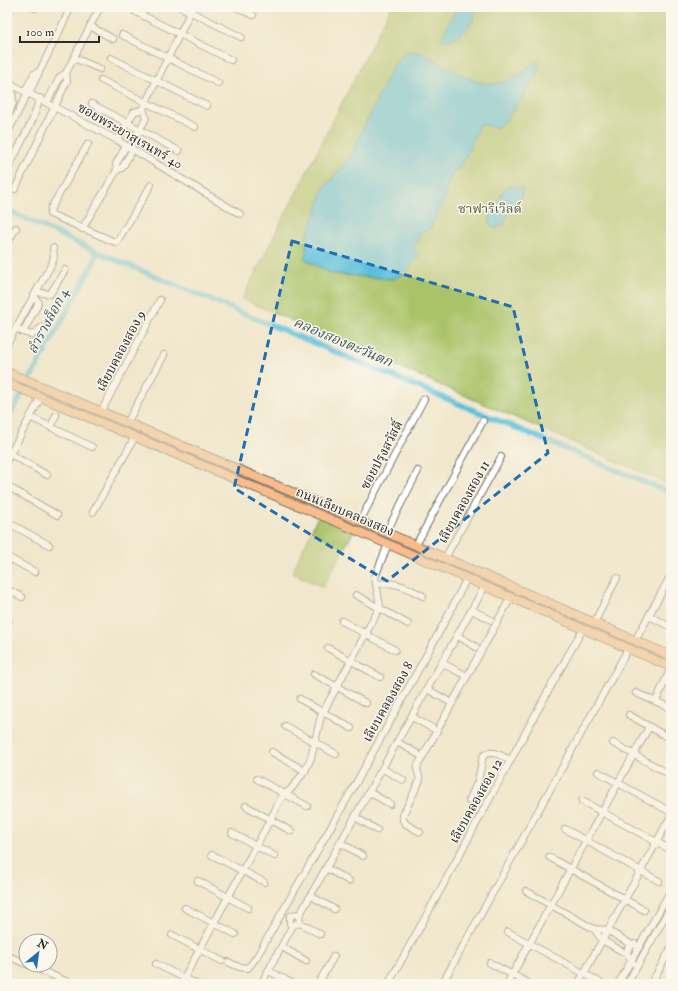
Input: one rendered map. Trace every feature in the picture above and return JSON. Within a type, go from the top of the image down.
[{"type":"main road","name":"ถนนเลียบคลองสอง","points":[[7,372],[360,521],[671,656]]},
{"type":"main road","name":"ถนนเลียบคลองสอง","points":[[7,382],[486,586],[671,668]]},
{"type":"main road","points":[[615,643],[619,634]]},
{"type":"street","points":[[7,134],[27,93],[38,76],[38,72],[71,7]]},
{"type":"street","points":[[47,102],[60,78],[66,73],[100,7]]},
{"type":"street","points":[[182,7],[192,9],[241,37]]},
{"type":"street","points":[[236,7],[252,15]]},
{"type":"street","points":[[132,9],[231,60]]},
{"type":"street","points":[[82,229],[116,170],[122,168],[129,147],[146,118],[143,109],[146,102],[192,9]]},
{"type":"street","points":[[90,26],[114,39]]},
{"type":"street","points":[[122,35],[218,83]]},
{"type":"street","points":[[74,58],[100,70]]},
{"type":"street","points":[[111,58],[207,106]]},
{"type":"street","points":[[15,189],[68,81],[66,73]]},
{"type":"street","points":[[100,80],[195,127]]},
{"type":"street","points":[[8,117],[13,103],[13,93],[10,83]]},
{"type":"street","name":"ซอยพระยาสุเรนทร์ 40","points":[[10,83],[117,140],[240,214]]},
{"type":"street","points":[[13,93],[27,93]]},
{"type":"street","points":[[7,170],[33,119],[40,98]]},
{"type":"street","points":[[92,104],[179,151]]},
{"type":"street","points":[[117,140],[134,112],[143,109]]},
{"type":"street","points":[[88,144],[49,212],[112,242],[117,241],[151,185]]},
{"type":"street","points":[[7,244],[16,228]]},
{"type":"street","points":[[7,344],[54,258],[53,248]]},
{"type":"street","points":[[35,294],[50,294],[65,270]]},
{"type":"street","points":[[23,332],[37,306],[38,302],[35,294]]},
{"type":"street","name":"เลียบคลองสอง 9","points":[[101,412],[160,300]]},
{"type":"street","points":[[16,328],[32,335],[42,327]]},
{"type":"street","points":[[127,423],[164,355]]},
{"type":"street","points":[[41,397],[9,457],[47,475]]},
{"type":"street","name":"ซอยปรุงสวัสดิ์","points":[[360,521],[424,399]]},
{"type":"street","points":[[50,427],[56,415]]},
{"type":"street","points":[[30,417],[92,447]]},
{"type":"street","points":[[416,546],[484,421]]},
{"type":"street","points":[[93,512],[135,437]]},
{"type":"street","name":"เลียบคลองสอง 11","points":[[445,558],[501,457]]},
{"type":"street","points":[[386,533],[418,471]]},
{"type":"street","points":[[7,486],[57,515]]},
{"type":"street","points":[[7,522],[49,545]]},
{"type":"street","points":[[184,978],[256,846],[276,806],[284,794],[291,789],[305,771],[311,758],[323,712],[380,607],[375,577],[388,544]]},
{"type":"street","points":[[7,557],[35,572]]},
{"type":"street","points":[[635,641],[671,575]]},
{"type":"street","name":"เลียบคลองสอง 8","points":[[200,949],[225,962],[239,967],[248,968],[251,965],[443,625],[467,578]]},
{"type":"street","points":[[594,623],[617,578]]},
{"type":"street","points":[[376,584],[392,582],[400,584],[422,596]]},
{"type":"street","points":[[261,984],[297,924],[299,916],[486,586]]},
{"type":"street","points":[[7,589],[22,597]]},
{"type":"street","points":[[356,595],[380,607],[408,624]]},
{"type":"street","points":[[420,832],[406,824],[403,820],[403,815],[420,780],[417,769],[418,766],[511,598]]},
{"type":"street","points":[[472,610],[491,620]]},
{"type":"street","points":[[649,616],[671,626]]},
{"type":"street","points":[[342,621],[395,650]]},
{"type":"street","name":"เลียบคลองสอง 12","points":[[388,984],[582,629]]},
{"type":"street","points":[[458,636],[476,647]]},
{"type":"street","points":[[328,648],[380,677]]},
{"type":"street","points":[[442,984],[628,649]]},
{"type":"street","points":[[442,663],[463,674]]},
{"type":"street","points":[[656,701],[671,668]]},
{"type":"street","points":[[314,674],[366,703]]},
{"type":"street","points":[[427,689],[448,701]]},
{"type":"street","points":[[636,693],[671,708]]},
{"type":"street","points":[[300,699],[352,728]]},
{"type":"street","points":[[629,715],[671,739]]},
{"type":"street","points":[[412,716],[432,728]]},
{"type":"street","points":[[286,726],[336,754]]},
{"type":"street","points":[[507,984],[649,727]]},
{"type":"street","points":[[397,742],[418,754]]},
{"type":"street","points":[[613,743],[671,775]]},
{"type":"street","points":[[272,752],[305,771]]},
{"type":"street","points":[[468,801],[478,781],[483,756],[485,754],[501,754],[510,761]]},
{"type":"street","points":[[383,769],[403,780]]},
{"type":"street","points":[[598,772],[671,812]]},
{"type":"street","points":[[257,779],[307,806]]},
{"type":"street","points":[[369,792],[390,804]]},
{"type":"street","points":[[582,801],[671,850]]},
{"type":"street","points":[[246,806],[291,831]]},
{"type":"street","points":[[578,984],[671,816]]},
{"type":"street","points":[[355,817],[377,830]]},
{"type":"street","points":[[565,829],[659,881]]},
{"type":"street","points":[[232,832],[275,856]]},
{"type":"street","points":[[341,843],[363,856]]},
{"type":"street","points":[[212,855],[264,882]]},
{"type":"street","points":[[549,857],[644,910]]},
{"type":"street","points":[[326,868],[349,882]]},
{"type":"street","points":[[198,881],[248,908]]},
{"type":"street","points":[[618,984],[671,890]]},
{"type":"street","points":[[526,891],[594,929],[607,930],[632,945],[641,944],[648,947]]},
{"type":"street","points":[[311,896],[334,909]]},
{"type":"street","points":[[627,984],[671,906]]},
{"type":"street","points":[[185,908],[235,934]]},
{"type":"street","points":[[299,916],[296,914],[290,916],[290,924],[297,924],[320,934]]},
{"type":"street","points":[[594,929],[602,940],[627,954],[631,962],[638,966]]},
{"type":"street","points":[[508,932],[603,984]]},
{"type":"street","points":[[172,935],[200,949]]},
{"type":"street","points":[[627,954],[628,948],[632,945]]},
{"type":"street","points":[[282,947],[306,961]]},
{"type":"street","points":[[651,984],[671,948]]},
{"type":"street","points":[[318,984],[334,956]]},
{"type":"street","points":[[13,958],[18,960]]},
{"type":"street","points":[[490,963],[530,984]]},
{"type":"street","points":[[156,964],[196,984]]},
{"type":"street","points":[[269,970],[293,984]]},
{"type":"street","points":[[47,973],[72,984]]},
{"type":"highlighted area","points":[[292,241],[513,307],[548,453],[387,581],[234,488]]},
{"type":"green space","name":"ซาฟารีเวิลด์","points":[[391,7],[671,7],[671,485],[242,299]]},
{"type":"green space","points":[[319,514],[355,529],[323,587],[292,573]]},
{"type":"water","points":[[457,7],[475,7],[473,20],[460,34],[442,41],[443,35]]},
{"type":"water","points":[[407,51],[418,52],[426,55],[470,79],[491,84],[512,78],[537,61],[540,71],[507,119],[497,128],[480,124],[461,167],[453,171],[445,192],[445,199],[430,229],[422,232],[413,248],[419,254],[414,263],[405,273],[391,279],[332,274],[305,259],[307,235],[317,210],[323,189],[350,157],[393,66]]},
{"type":"water","points":[[513,186],[524,189],[521,198],[509,213],[503,225],[494,229],[489,223],[491,214],[505,188]]},
{"type":"waterway","name":"คลองสองตะวันตก","points":[[7,210],[97,252],[671,493]]},
{"type":"waterway","name":"ลำรางล็อก 4","points":[[7,421],[94,262],[97,252]]}]
